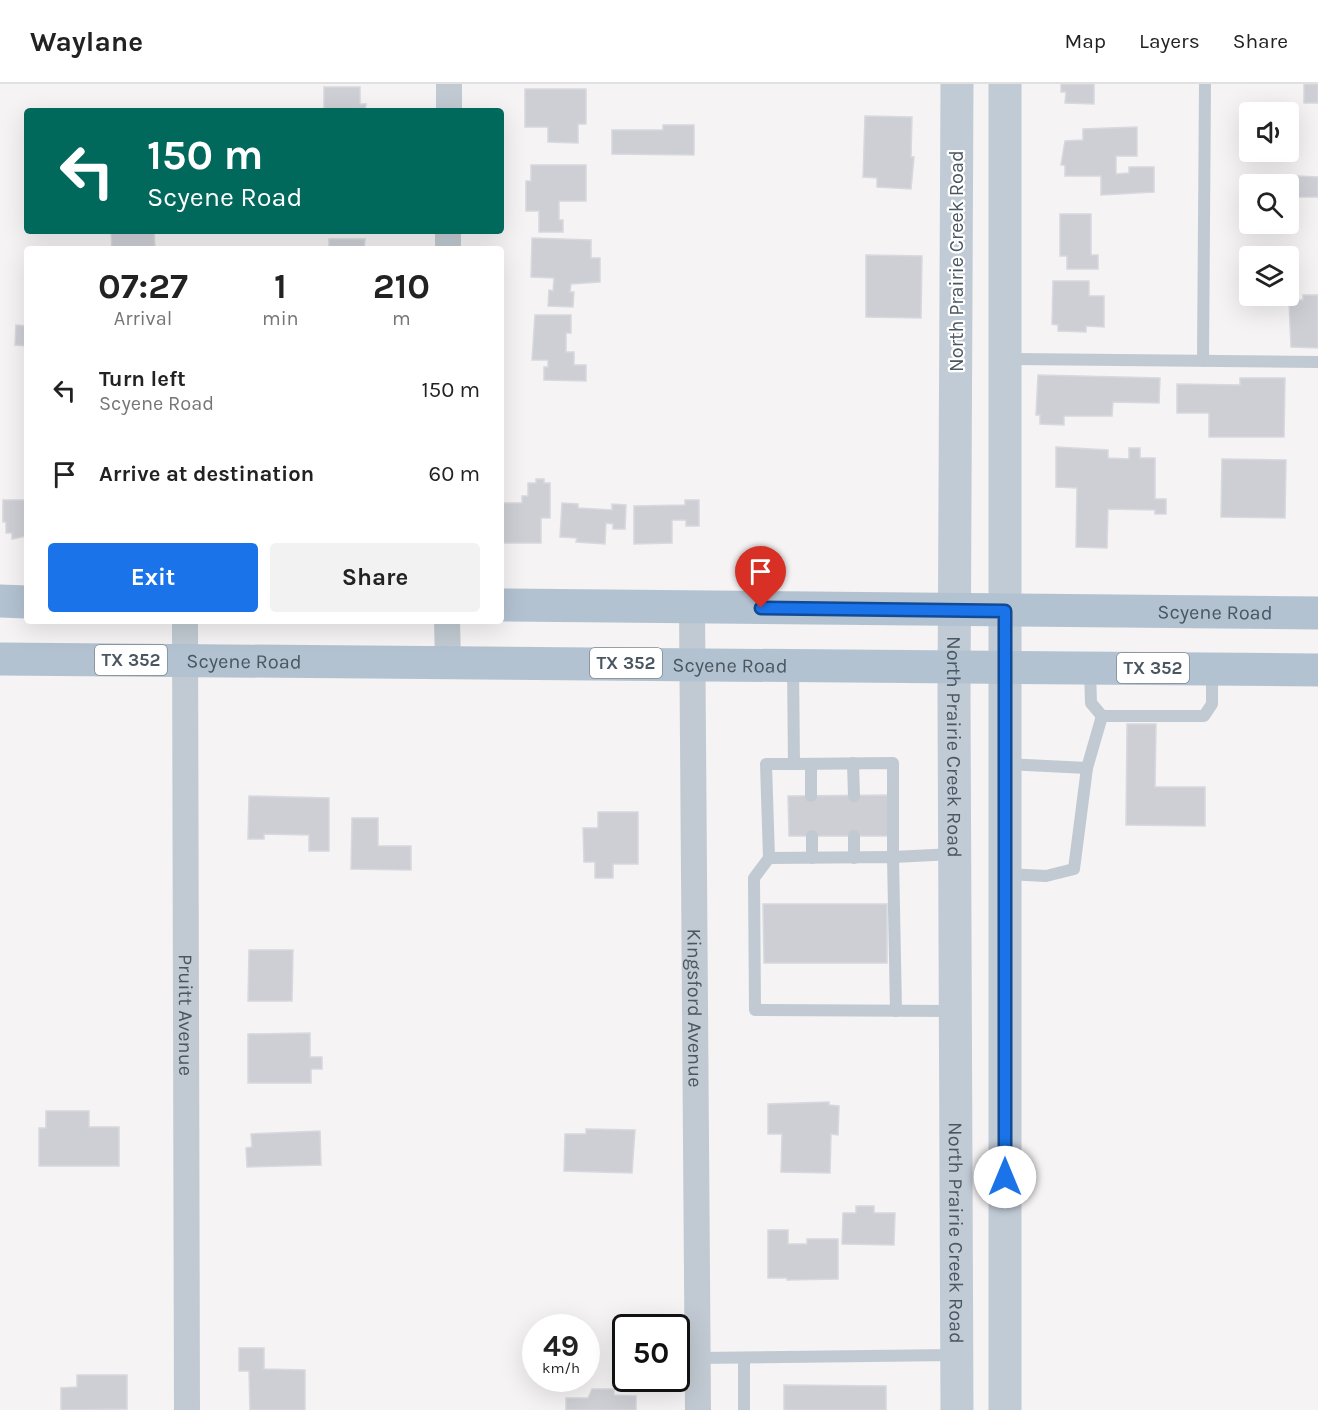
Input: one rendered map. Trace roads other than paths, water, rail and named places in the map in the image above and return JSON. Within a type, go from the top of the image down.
[{"type":"main road","name":"North Prairie Creek Road","points":[[957,84],[954,666],[957,1410]]},
{"type":"main road","points":[[1005,84],[1005,1410]]},
{"type":"main road","points":[[0,601],[24,602]]},
{"type":"main road","name":"Scyene Road","points":[[504,605],[1318,613]]},
{"type":"main road","name":"Scyene Road","points":[[0,659],[1318,670]]},
{"type":"street","points":[[449,84],[449,108]]},
{"type":"street","name":"Kingsford Avenue","points":[[692,606],[698,1410]]},
{"type":"street","name":"Pruitt Avenue","points":[[185,624],[187,1410]]},
{"type":"street","points":[[447,624],[448,662]]},
{"type":"lane","points":[[1203,361],[1205,84]]},
{"type":"lane","points":[[1005,359],[1318,362]]},
{"type":"lane","points":[[793,665],[794,764]]},
{"type":"lane","points":[[1090,668],[1091,703],[1102,716],[1204,716],[1212,704],[1212,669]]},
{"type":"lane","points":[[1004,873],[1046,876],[1074,869],[1087,768],[1102,716]]},
{"type":"lane","points":[[853,763],[854,795]]},
{"type":"lane","points":[[896,1011],[893,763],[766,764],[769,858],[754,878],[755,1010],[896,1011],[956,1011]]},
{"type":"lane","points":[[1004,763],[1087,768]]},
{"type":"lane","points":[[811,764],[811,795]]},
{"type":"lane","points":[[812,836],[812,858]]},
{"type":"lane","points":[[854,836],[854,858]]},
{"type":"lane","points":[[769,858],[854,858],[955,854]]},
{"type":"lane","points":[[698,1358],[957,1355]]},
{"type":"lane","points":[[744,1358],[744,1410]]}]
